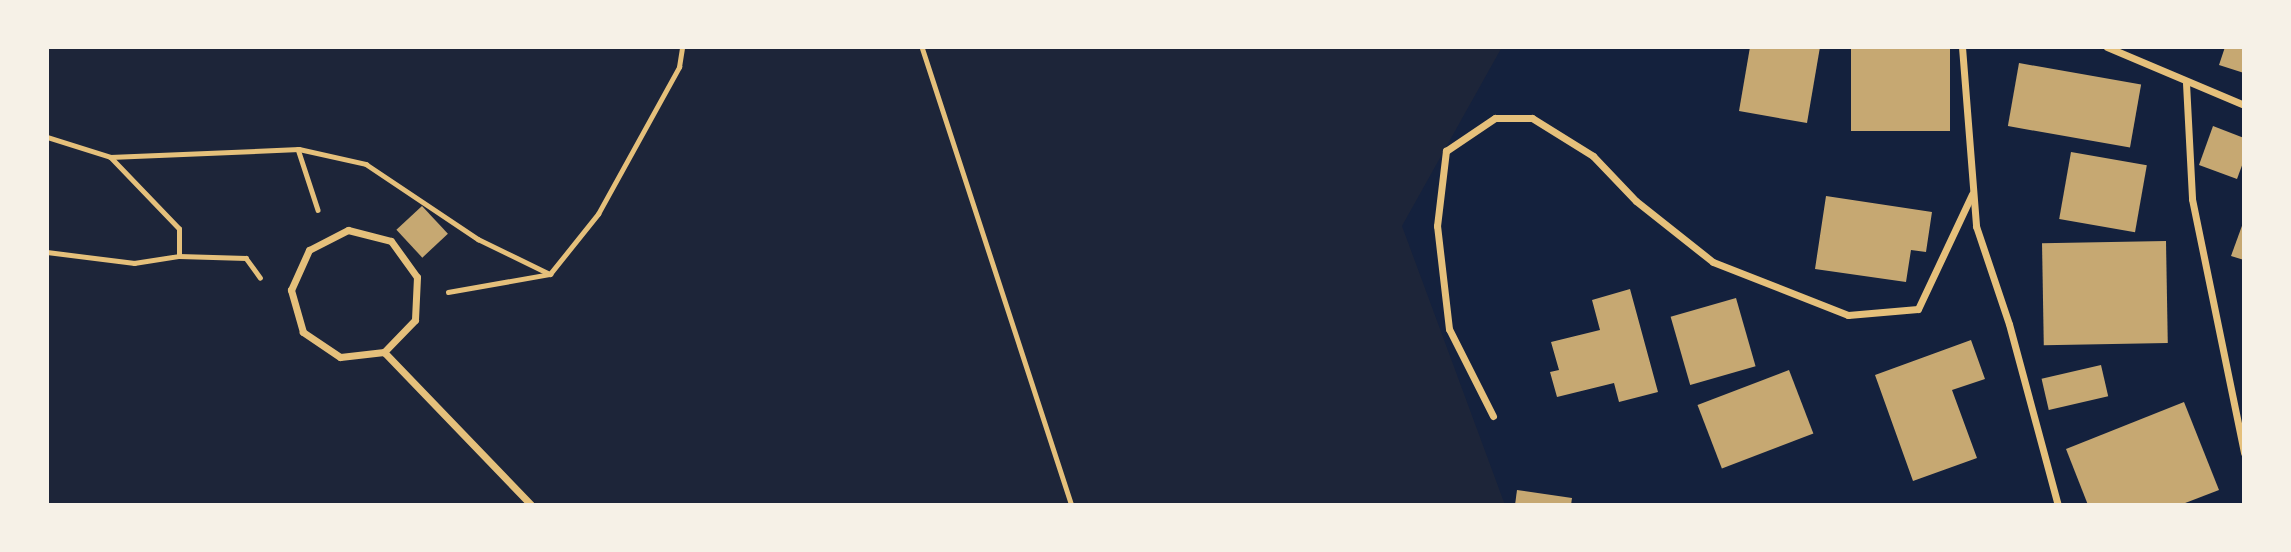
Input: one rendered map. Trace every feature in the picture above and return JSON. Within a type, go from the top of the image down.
[{"type":"street","points":[[1962,47],[1976,226],[2009,324],[2058,505]]},
{"type":"street","points":[[2107,47],[2186,83],[2244,104]]},
{"type":"street","points":[[2186,83],[2192,199],[2244,453]]},
{"type":"street","points":[[1493,415],[1449,329],[1437,226],[1446,151],[1495,118],[1532,118],[1593,156],[1636,201],[1713,262],[1848,315],[1918,309],[1972,194]]},
{"type":"street","points":[[348,230],[391,241],[417,277],[416,298],[415,320],[384,352],[340,357],[303,332],[291,290],[309,250],[348,230]]},
{"type":"street","points":[[384,352],[531,505]]},
{"type":"path","points":[[416,298],[550,274],[598,214],[678,68],[682,47]]},
{"type":"path","points":[[922,47],[1072,505]]},
{"type":"path","points":[[47,136],[110,157],[299,149],[366,164],[478,239],[550,274]]},
{"type":"path","points":[[299,149],[328,241]]},
{"type":"path","points":[[110,157],[179,229],[179,256]]},
{"type":"path","points":[[47,252],[134,263],[179,256],[246,258],[262,279]]},
{"type":"shaded area","points":[[47,47],[1502,47],[1402,226],[1505,505],[47,505]]},
{"type":"building","points":[[1750,47],[1820,47],[1807,123],[1739,111]]},
{"type":"building","points":[[1851,47],[1950,47],[1950,131],[1851,131]]},
{"type":"building","points":[[2225,47],[2244,47],[2244,73],[2219,65]]},
{"type":"building","points":[[2019,63],[2141,85],[2130,148],[2008,126]]},
{"type":"building","points":[[2213,126],[2244,138],[2244,160],[2237,179],[2199,165]]},
{"type":"building","points":[[2071,152],[2147,165],[2135,232],[2059,219]]},
{"type":"building","points":[[1826,196],[1932,212],[1926,252],[1911,250],[1906,282],[1815,269]]},
{"type":"building","points":[[422,206],[448,234],[422,258],[396,230]]},
{"type":"building","points":[[2244,223],[2244,260],[2231,256]]},
{"type":"building","points":[[2166,241],[2168,343],[2044,345],[2042,243]]},
{"type":"building","points":[[1630,289],[1658,392],[1619,402],[1614,383],[1557,397],[1550,372],[1559,370],[1551,342],[1600,330],[1592,300]]},
{"type":"building","points":[[1736,298],[1756,366],[1690,385],[1671,317]]},
{"type":"building","points":[[1971,340],[1985,379],[1952,390],[1977,458],[1913,481],[1875,375]]},
{"type":"building","points":[[2101,365],[2108,396],[2049,410],[2042,379]]},
{"type":"building","points":[[1789,370],[1813,433],[1722,469],[1698,405]]},
{"type":"building","points":[[2184,402],[2219,490],[2180,505],[2088,505],[2066,449]]},
{"type":"building","points":[[1517,490],[1572,498],[1571,505],[1515,505]]}]
